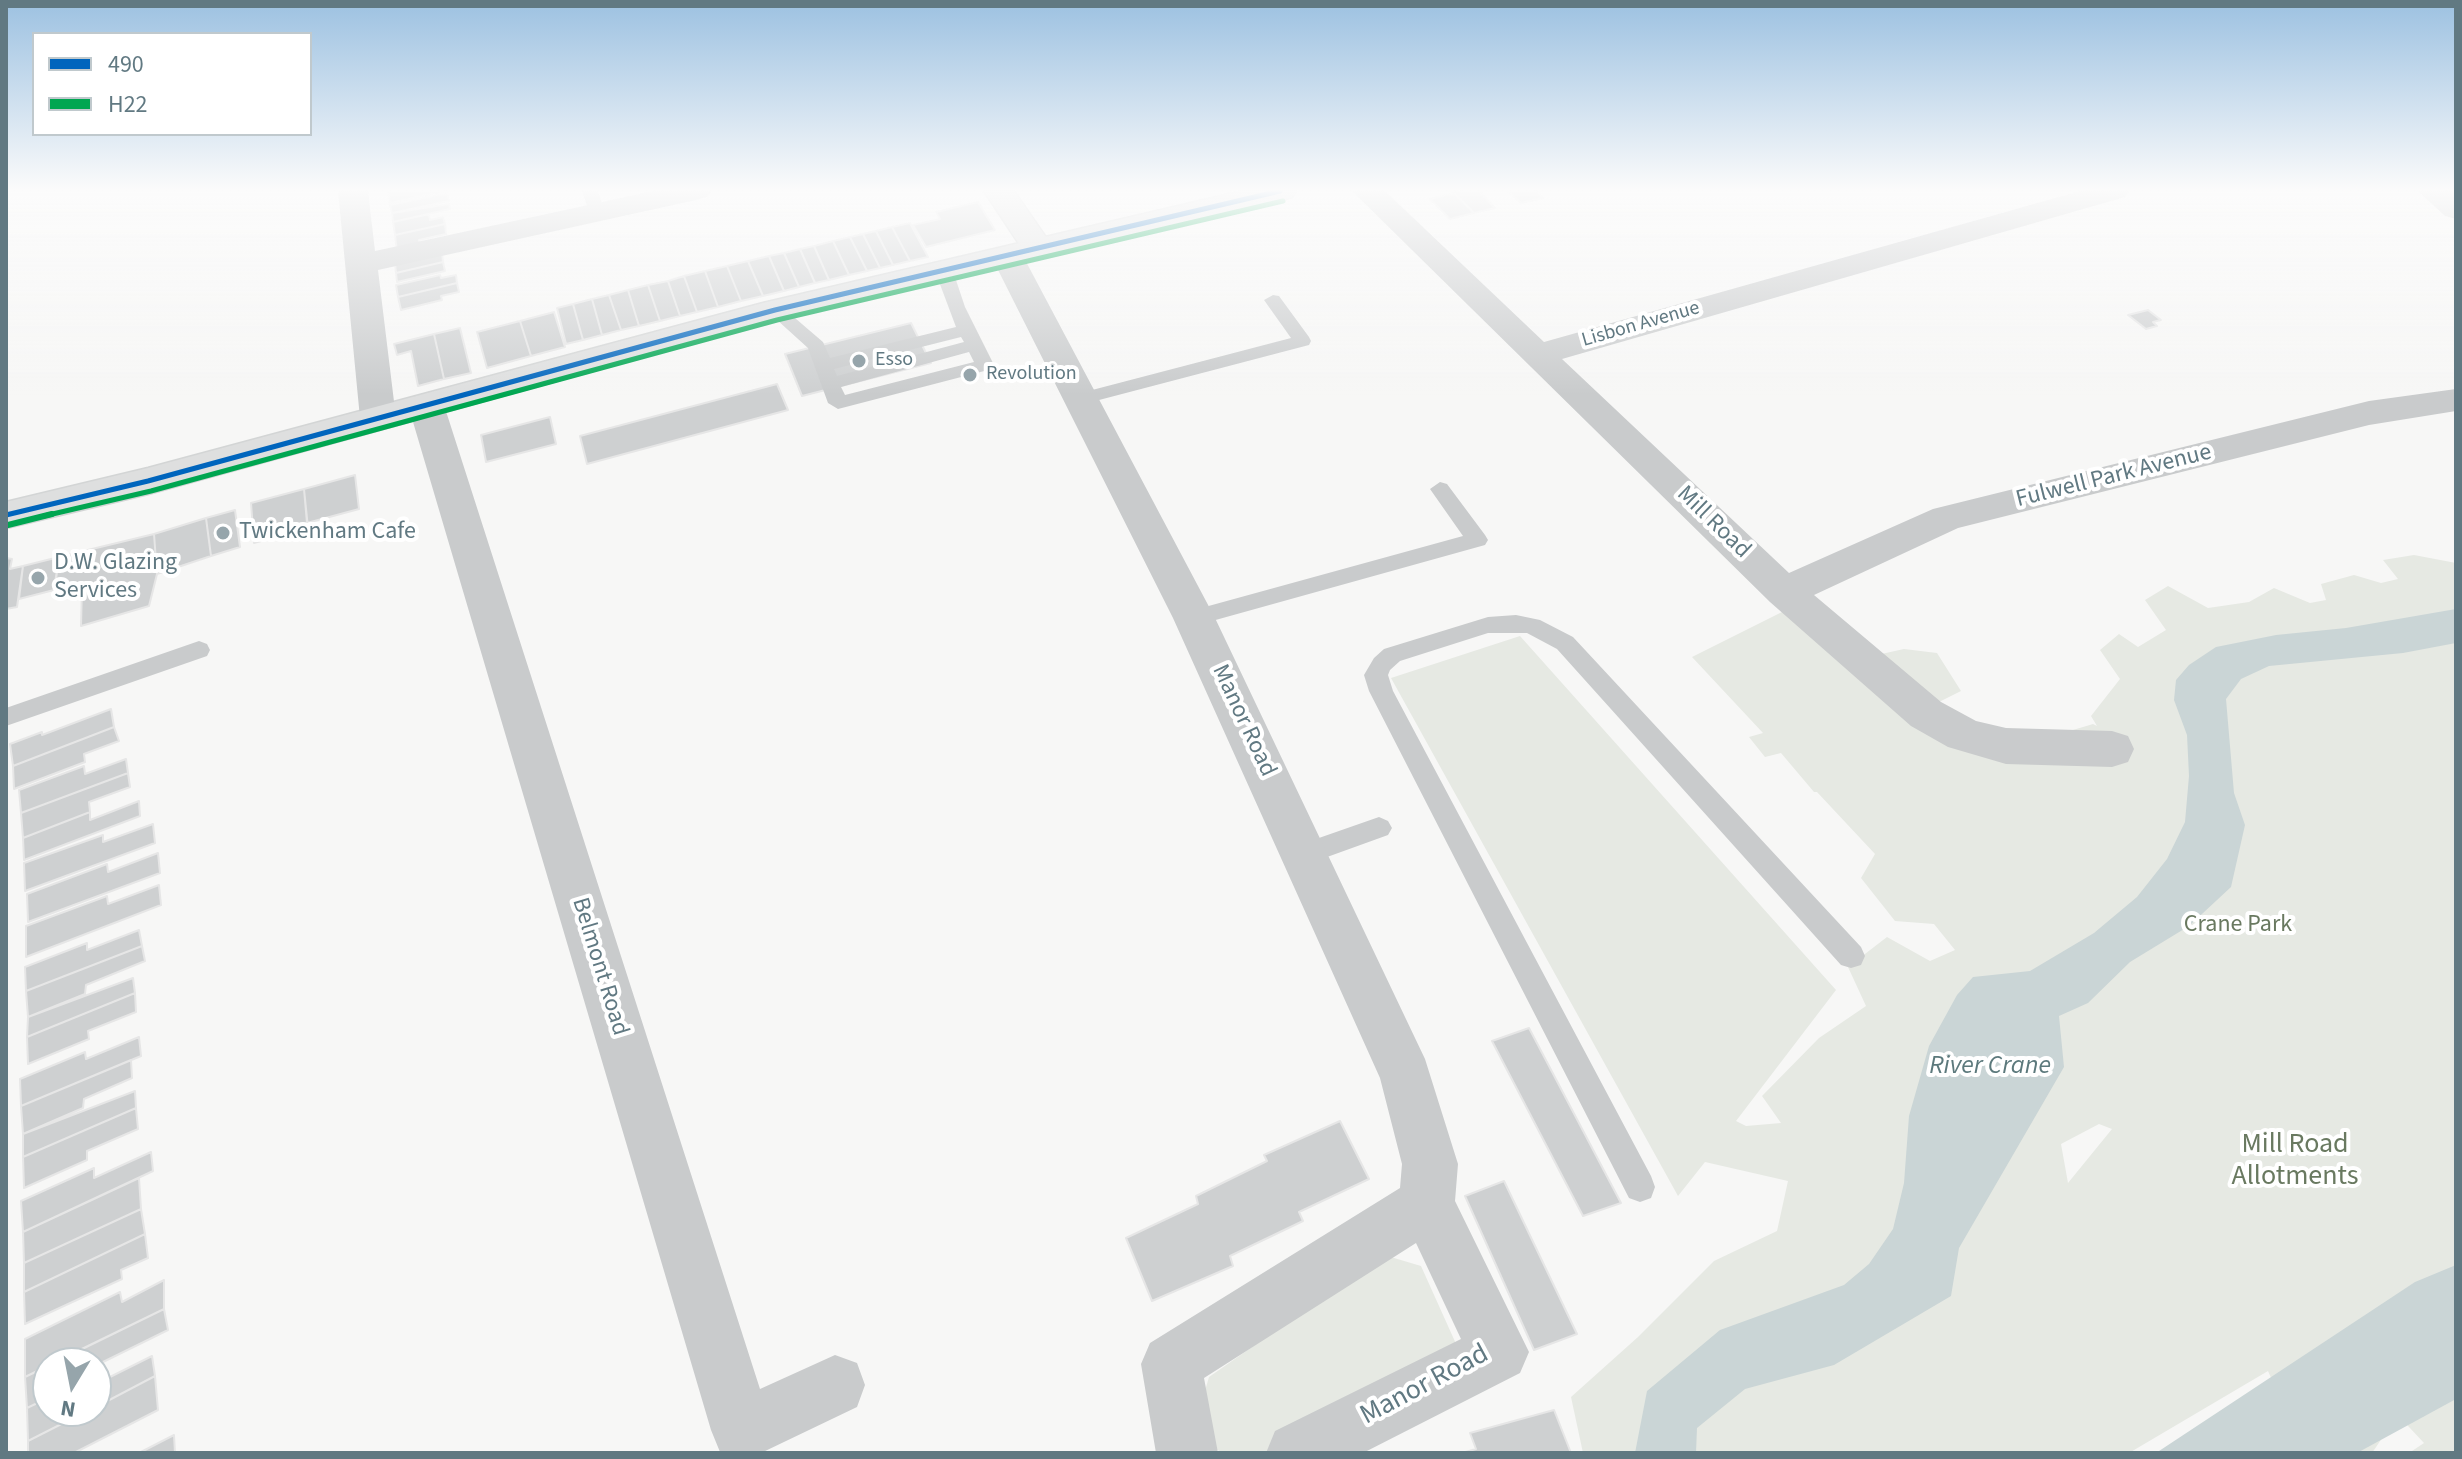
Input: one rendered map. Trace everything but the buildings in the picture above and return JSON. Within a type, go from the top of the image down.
[{"type":"main road","points":[[6,515],[148,481],[775,310],[996,259]]},
{"type":"street","points":[[360,259],[378,418]]},
{"type":"street","points":[[360,264],[379,259]]},
{"type":"street","name":"Manor Road","points":[[1024,259],[1080,399],[1194,618],[1406,1077],[1430,1164],[1427,1204],[1499,1352],[1297,1453]]},
{"type":"street","name":"Mill Road","points":[[1438,259],[1784,592],[1926,714],[1964,735],[2006,746],[2112,749]]},
{"type":"street","name":"Lisbon Avenue","points":[[1537,355],[1874,259]]},
{"type":"street","name":"Fulwell Park Avenue","points":[[1784,592],[1947,518],[2369,413],[2456,400]]},
{"type":"street","name":"Belmont Road","points":[[426,405],[739,1442],[835,1385]]},
{"type":"street","points":[[1187,1453],[1171,1364],[1427,1204]]},
{"type":"lane","points":[[775,310],[822,362],[838,403],[985,365],[964,324],[944,271]]},
{"type":"lane","points":[[1080,399],[1302,341],[1273,300]]},
{"type":"lane","points":[[822,362],[964,324]]},
{"type":"lane","points":[[822,362],[964,324]]},
{"type":"lane","points":[[1194,618],[1477,540],[1440,489]]},
{"type":"lane","points":[[1640,1187],[1432,810],[1376,675],[1392,655],[1488,625],[1516,623],[1532,626],[1565,643],[1851,956]]},
{"type":"lane","points":[[6,717],[199,650]]},
{"type":"lane","points":[[1305,854],[1379,828]]},
{"type":"green space","points":[[2414,555],[2456,563],[2456,1453],[2409,1453],[2424,1443],[2394,1411],[2391,1425],[2372,1453],[2166,1453],[2276,1389],[2268,1371],[2129,1453],[1583,1453],[1571,1397],[1638,1337],[1714,1261],[1777,1231],[1788,1181],[1705,1162],[1678,1196],[1391,678],[1520,636],[1836,990],[1736,1121],[1746,1126],[1781,1123],[1762,1096],[1819,1038],[1866,1006],[1848,967],[1887,937],[1930,961],[1955,950],[1934,924],[1895,921],[1861,878],[1875,854],[1814,792],[1781,753],[1765,757],[1749,737],[1763,733],[1692,657],[1798,604],[1877,655],[1904,649],[1937,653],[1961,691],[1929,707],[1955,726],[2082,748],[2073,730],[2093,724],[2097,726],[2091,716],[2120,679],[2100,650],[2119,634],[2138,647],[2166,630],[2145,600],[2168,586],[2208,608],[2249,602],[2274,588],[2310,603],[2326,600],[2321,584],[2354,575],[2381,583],[2398,579],[2383,560]],"holes":[[[2099,1124],[2112,1129],[2068,1183],[2061,1144]]]},
{"type":"green space","points":[[1384,1255],[1421,1266],[1457,1346],[1267,1453],[1224,1453],[1213,1448],[1202,1401],[1209,1377]]},
{"type":"water","name":"River Crane","points":[[2456,609],[2456,643],[2403,653],[2269,666],[2241,679],[2226,699],[2234,793],[2245,825],[2231,887],[2189,926],[2130,962],[2088,1003],[2059,1016],[2064,1067],[1959,1248],[1951,1296],[1834,1365],[1745,1389],[1697,1428],[1696,1453],[1635,1453],[1647,1391],[1720,1330],[1844,1285],[1869,1264],[1893,1229],[1904,1183],[1909,1116],[1929,1046],[1957,995],[1973,977],[2030,971],[2094,933],[2137,897],[2167,859],[2185,822],[2189,776],[2187,735],[2174,700],[2176,680],[2189,665],[2216,647],[2276,635],[2346,628]]},
{"type":"water","points":[[2456,1265],[2456,1399],[2357,1453],[2156,1453],[2415,1282]]},
{"type":"transit line","name":"490","points":[[6,515],[148,481],[775,310],[991,259]]},
{"type":"transit line","name":"H22","points":[[8,525],[151,491],[777,320],[1036,259]]},
{"type":"place","name":"Esso","points":[[859,361]]},
{"type":"place","name":"Revolution","points":[[970,375]]},
{"type":"place","name":"Twickenham Cafe","points":[[223,533]]},
{"type":"place","name":"D.W. Glazing Services","points":[[38,578]]},
{"type":"park label","name":"Crane Park","points":[[2238,926]]},
{"type":"park label","name":"Mill Road Allotments","points":[[2295,1162]]}]
